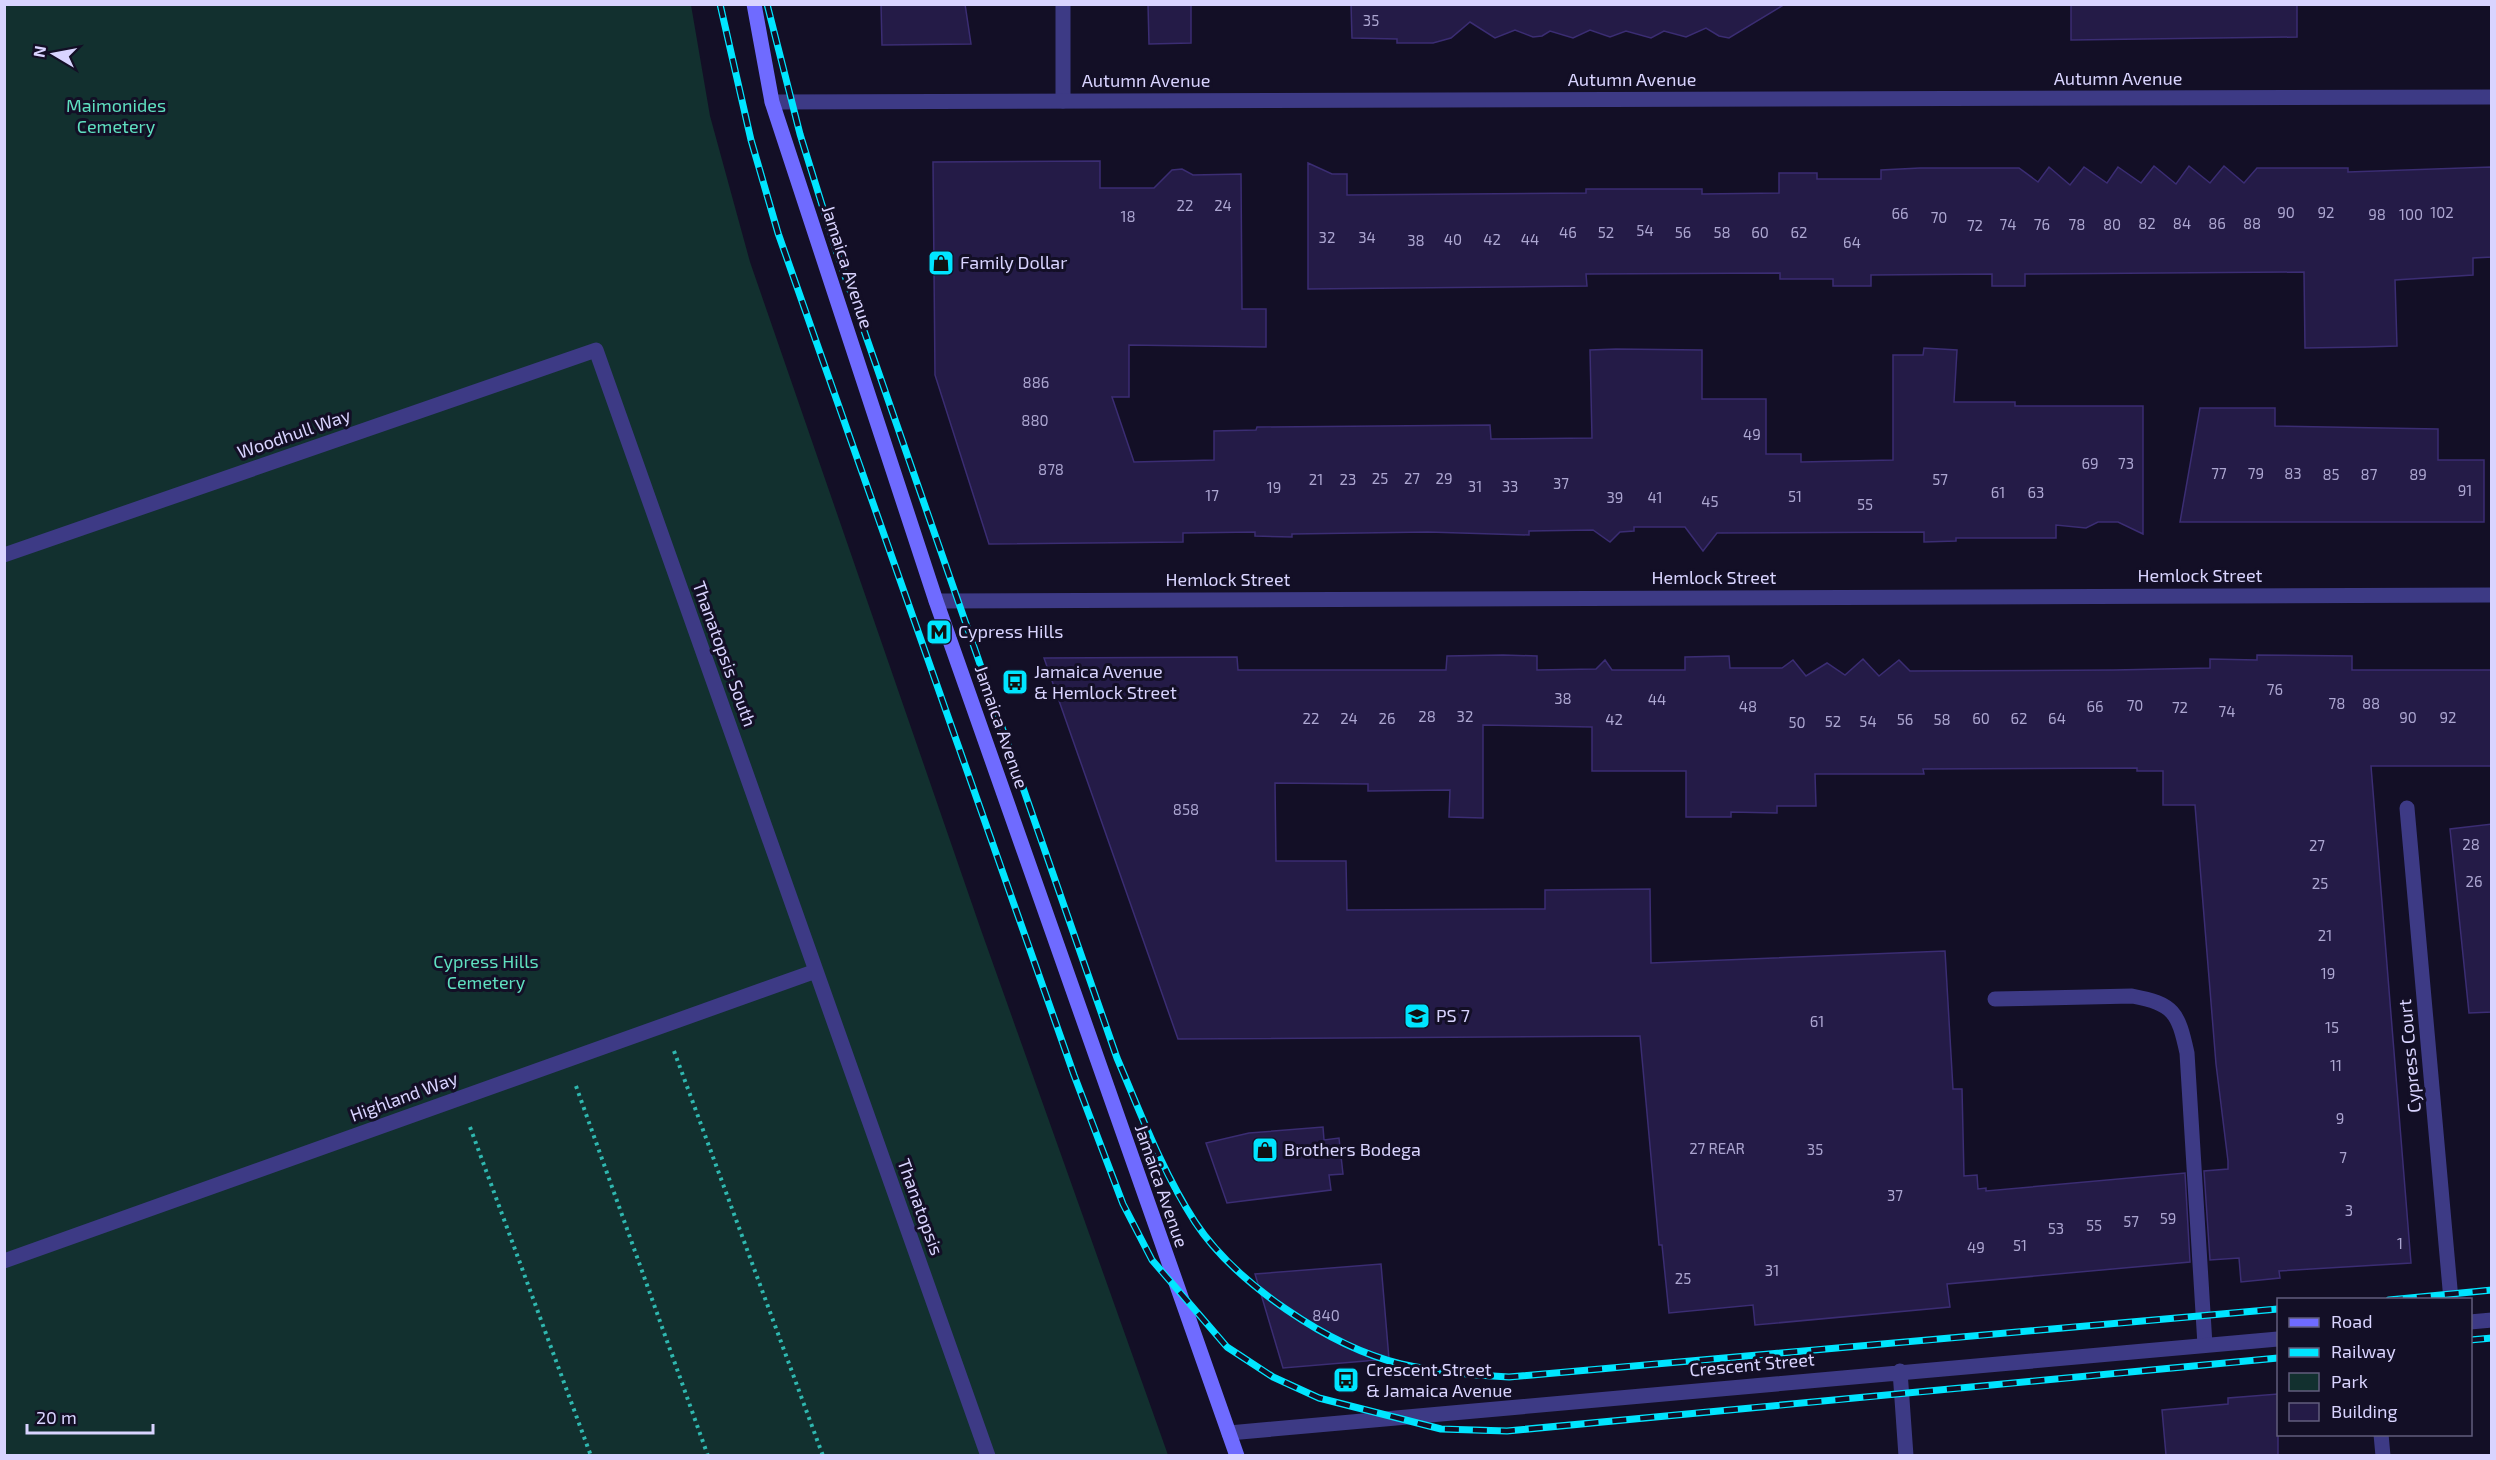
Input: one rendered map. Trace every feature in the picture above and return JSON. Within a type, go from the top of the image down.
[{"type":"main road","name":"Jamaica Avenue","points":[[754,4],[772,102],[936,601],[1237,1455]]},
{"type":"street","points":[[1063,4],[1063,101]]},
{"type":"street","name":"Autumn Avenue","points":[[772,102],[2492,97]]},
{"type":"street","name":"Woodhull Way","points":[[4,555],[596,350]]},
{"type":"street","name":"Thanatopsis South","points":[[596,350],[816,971]]},
{"type":"street","name":"Hemlock Street","points":[[936,601],[2492,595]]},
{"type":"street","name":"Cypress Court","points":[[2407,808],[2451,1298]]},
{"type":"street","name":"Highland Way","points":[[4,1260],[816,971]]},
{"type":"street","name":"Thanatopsis","points":[[816,971],[988,1455]]},
{"type":"street","points":[[1995,999],[2132,996],[2150,1000],[2172,1010],[2181,1028],[2187,1053],[2205,1345]]},
{"type":"street","points":[[2472,1322],[2492,1320]]},
{"type":"street","name":"Crescent Street","points":[[1228,1433],[1900,1371],[2277,1339]]},
{"type":"street","points":[[1900,1371],[1906,1455]]},
{"type":"street","points":[[2381,1436],[2383,1455]]},
{"type":"path","points":[[664,1025],[823,1455]]},
{"type":"path","points":[[566,1060],[708,1455]]},
{"type":"path","points":[[460,1098],[591,1455]]},
{"type":"green space","name":"Cypress Hills Cemetery","points":[[5,5],[691,5],[710,116],[750,262],[981,930],[1168,1455],[5,1456]]},
{"type":"building","points":[[881,4],[965,4],[971,44],[882,45]]},
{"type":"building","points":[[1148,4],[1191,4],[1191,43],[1149,44]]},
{"type":"building","points":[[1351,4],[1785,4],[1729,38],[1719,36],[1706,28],[1686,37],[1664,31],[1651,38],[1626,31],[1610,37],[1590,30],[1573,38],[1550,31],[1542,36],[1533,37],[1515,30],[1495,38],[1470,22],[1451,38],[1433,43],[1397,43],[1397,39],[1352,38]]},
{"type":"building","points":[[2071,4],[2297,4],[2297,37],[2071,40]]},
{"type":"building","points":[[1100,161],[1100,188],[1154,188],[1172,170],[1182,169],[1193,175],[1241,174],[1242,309],[1266,309],[1266,347],[1129,345],[1129,397],[1112,397],[1134,462],[1214,460],[1214,431],[1256,430],[1257,427],[1490,425],[1491,439],[1592,438],[1590,350],[1616,349],[1702,350],[1702,399],[1766,399],[1766,454],[1801,454],[1801,462],[1893,460],[1893,355],[1923,355],[1924,348],[1957,350],[1954,402],[2015,402],[2015,406],[2143,406],[2143,534],[2118,522],[2098,522],[2086,528],[2056,525],[2056,538],[1956,538],[1956,541],[1924,542],[1924,532],[1717,533],[1703,551],[1685,527],[1634,527],[1634,531],[1620,532],[1610,542],[1593,530],[1529,531],[1529,535],[1428,532],[1292,534],[1292,537],[1255,536],[1255,532],[1183,533],[1183,542],[989,544],[935,375],[933,162]]},
{"type":"building","points":[[1308,163],[1332,174],[1347,174],[1347,195],[1586,193],[1586,189],[1702,189],[1702,194],[1779,193],[1779,173],[1817,173],[1817,179],[1881,179],[1881,170],[1920,168],[2019,168],[2038,182],[2049,167],[2070,185],[2084,167],[2107,183],[2118,167],[2141,183],[2154,166],[2176,184],[2189,166],[2210,183],[2224,166],[2244,183],[2257,168],[2348,168],[2348,172],[2491,167],[2492,257],[2473,258],[2473,275],[2395,280],[2397,346],[2366,347],[2305,348],[2304,272],[2025,274],[2025,286],[1992,286],[1992,274],[1871,275],[1871,286],[1833,286],[1833,279],[1780,279],[1780,273],[1586,274],[1587,286],[1308,289]]},
{"type":"building","points":[[2200,408],[2275,408],[2275,426],[2438,429],[2438,460],[2484,460],[2484,522],[2180,522]]},
{"type":"building","points":[[2257,655],[2352,656],[2352,670],[2492,670],[2492,766],[2371,766],[2411,1263],[2279,1271],[2280,1278],[2241,1282],[2239,1258],[2210,1260],[2204,1171],[2228,1169],[2228,1161],[2216,1064],[2195,805],[2163,805],[2163,771],[2137,771],[2137,768],[1923,769],[1924,774],[1815,774],[1816,806],[1777,806],[1777,813],[1731,812],[1731,817],[1686,817],[1686,771],[1592,771],[1592,727],[1483,725],[1483,818],[1449,817],[1450,790],[1368,791],[1368,784],[1275,783],[1276,861],[1346,861],[1347,910],[1545,909],[1545,890],[1650,889],[1651,963],[1945,951],[1953,1089],[1962,1089],[1964,1176],[1977,1175],[1978,1189],[1986,1188],[1986,1191],[2185,1173],[2190,1262],[1947,1284],[1950,1307],[1755,1325],[1753,1305],[1669,1313],[1662,1245],[1659,1245],[1640,1036],[1178,1039],[1044,658],[1237,657],[1238,670],[1446,670],[1447,656],[1537,656],[1537,670],[1596,669],[1605,660],[1612,670],[1685,670],[1685,657],[1729,656],[1730,668],[1782,668],[1793,660],[1806,676],[1827,663],[1845,675],[1863,659],[1879,676],[1899,660],[1910,671],[2114,670],[2210,668],[2210,659],[2257,660]]},
{"type":"building","points":[[2492,824],[2492,1012],[2469,1013],[2450,829]]},
{"type":"building","points":[[1323,1127],[1324,1140],[1339,1138],[1343,1174],[1329,1175],[1331,1190],[1227,1203],[1206,1143],[1249,1133]]},
{"type":"building","points":[[1381,1264],[1389,1359],[1283,1368],[1255,1274]]},
{"type":"building","points":[[2277,1394],[2278,1455],[2166,1455],[2162,1410],[2228,1404],[2228,1398]]},
{"type":"railway","points":[[720,4],[751,140],[778,233],[1074,1075],[1123,1204],[1152,1260],[1227,1347],[1273,1377],[1319,1398],[1441,1429],[1507,1431],[2277,1358]]},
{"type":"railway","points":[[767,4],[800,134],[836,250],[1117,1058],[1162,1162],[1183,1203],[1212,1245],[1234,1268],[1259,1289],[1315,1328],[1373,1356],[1428,1369],[1509,1377],[2277,1309]]},
{"type":"railway","points":[[2410,1298],[2492,1290]]},
{"type":"railway","points":[[2472,1340],[2492,1338]]},
{"type":"place","name":"Family Dollar","points":[[941,263]]},
{"type":"place","name":"Cypress Hills","points":[[939,632]]},
{"type":"place","name":"Jamaica Avenue & Hemlock Street","points":[[1015,682]]},
{"type":"place","name":"PS 7","points":[[1417,1016]]},
{"type":"place","name":"Brothers Bodega","points":[[1265,1150]]},
{"type":"place","name":"Crescent Street & Jamaica Avenue","points":[[1346,1380]]},
{"type":"park label","name":"Maimonides Cemetery","points":[[116,116]]}]
